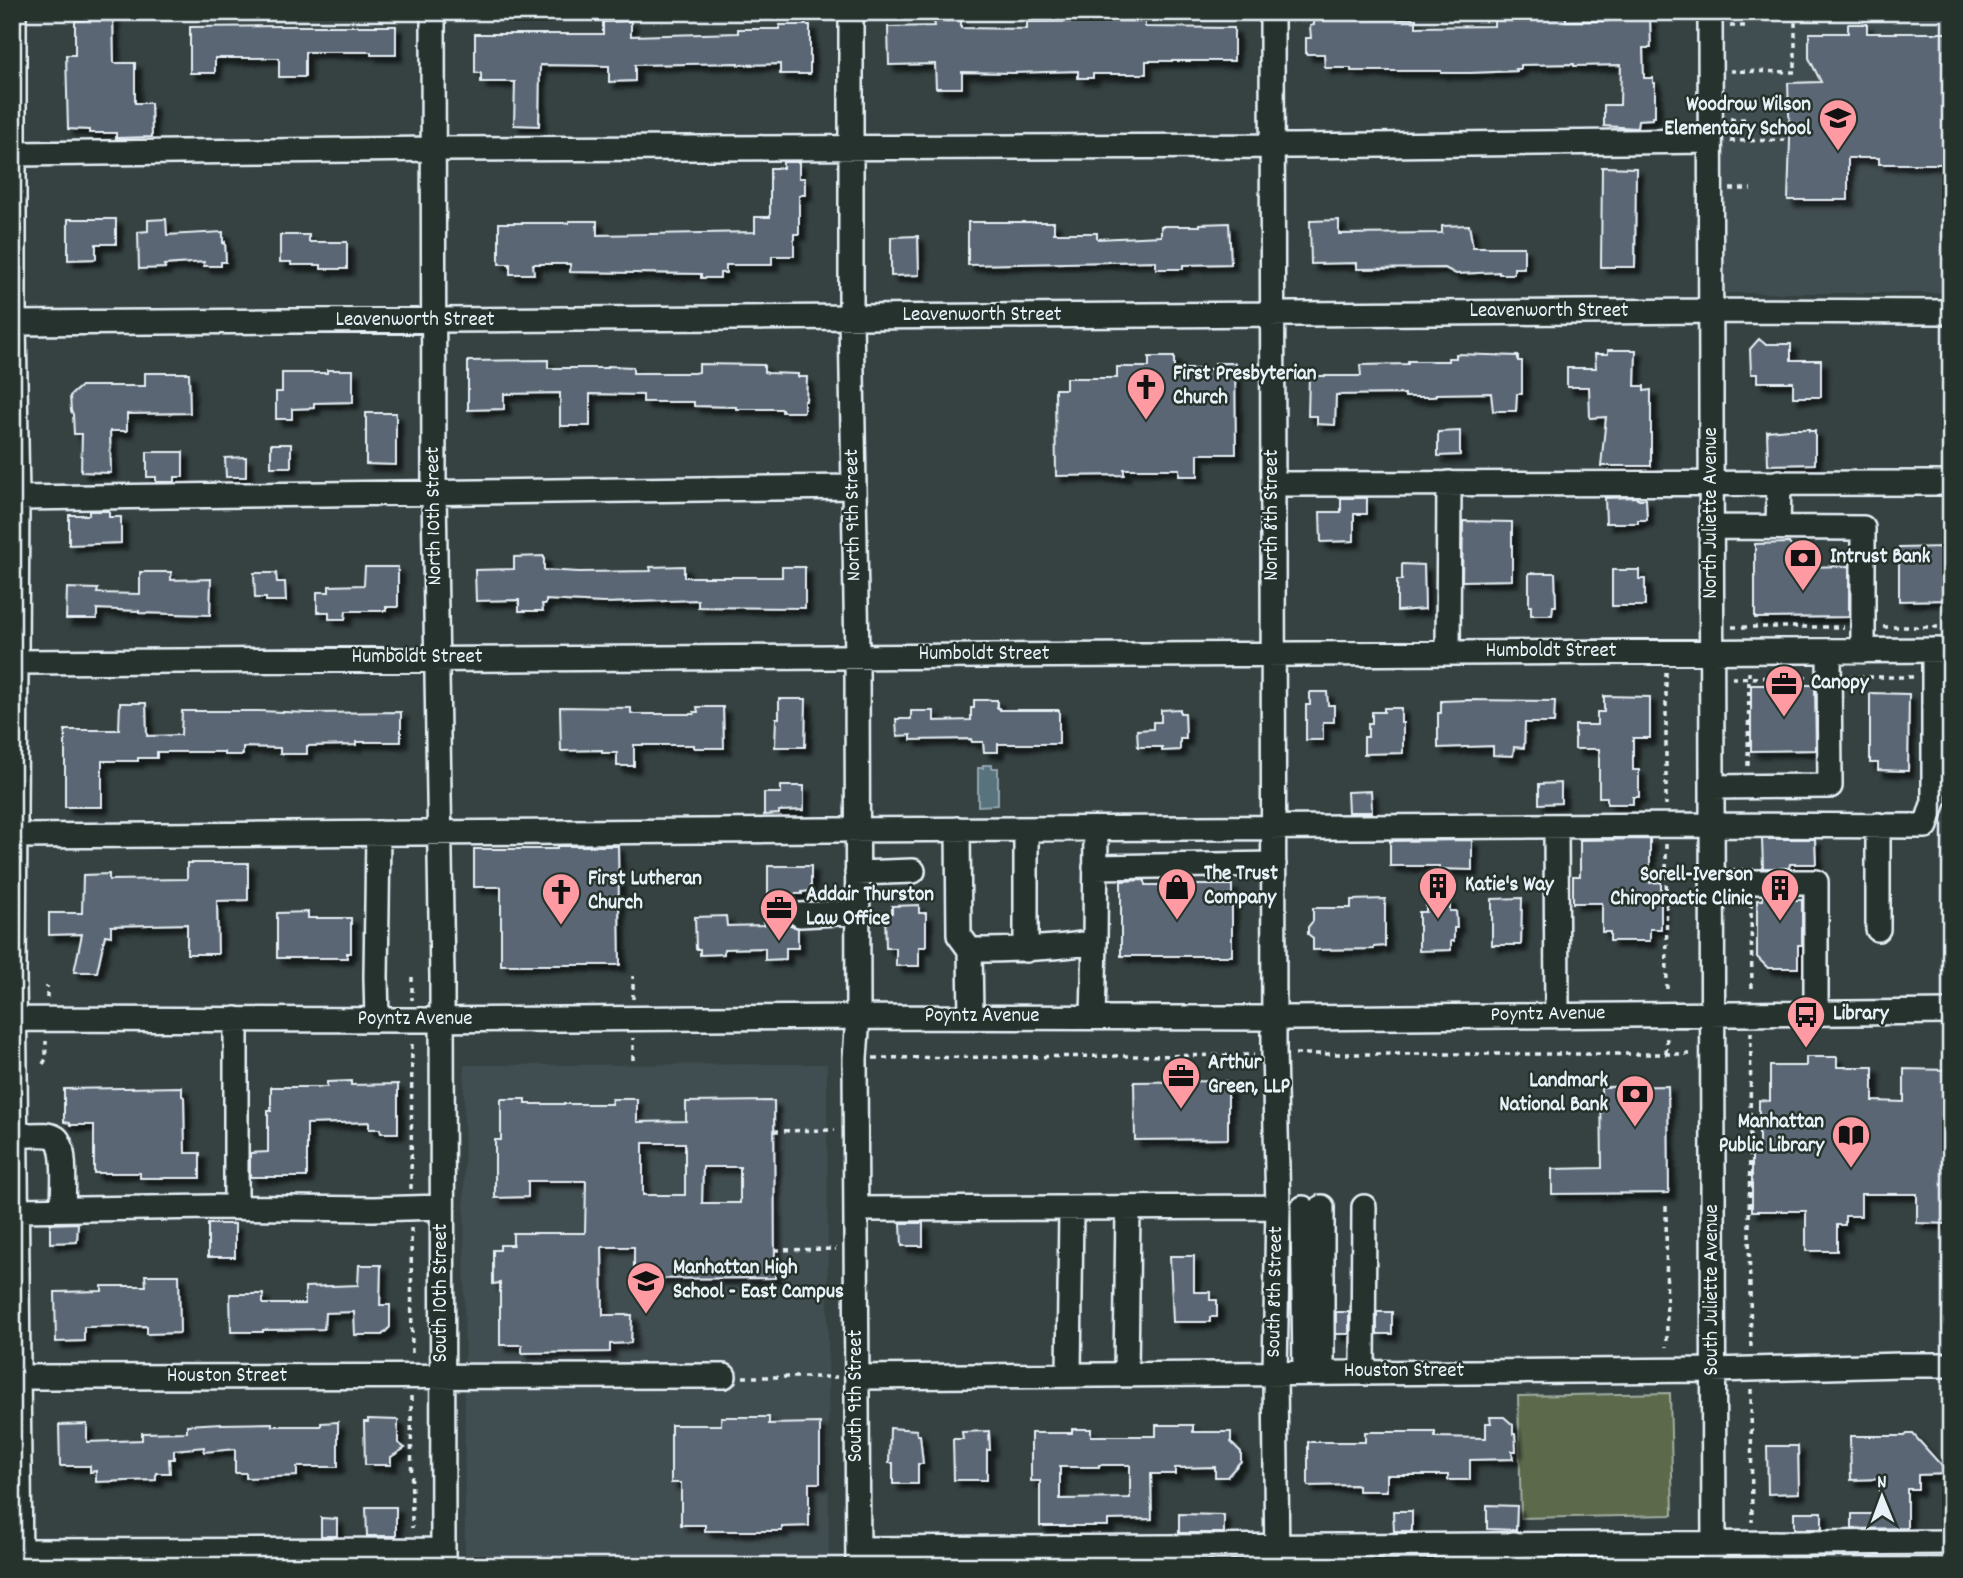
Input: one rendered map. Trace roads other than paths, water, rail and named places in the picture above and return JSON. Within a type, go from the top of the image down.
[{"type":"street","points":[[14,12],[13,323],[18,498],[14,1019],[18,1210],[18,1556],[412,1550],[443,1558]]},
{"type":"street","name":"North 10th Street","points":[[433,12],[434,492],[442,1020]]},
{"type":"street","name":"North 9th Street","points":[[851,12],[851,317],[857,656],[858,1017]]},
{"type":"street","name":"North 8th Street","points":[[1272,12],[1274,1018]]},
{"type":"street","name":"North Juliette Avenue","points":[[1710,12],[1713,1014]]},
{"type":"street","points":[[14,154],[1710,141]]},
{"type":"street","name":"Leavenworth Street","points":[[13,323],[1711,311],[1951,312]]},
{"type":"street","points":[[1778,527],[1779,482]]},
{"type":"street","points":[[1448,653],[1449,483]]},
{"type":"street","points":[[1273,484],[1951,483]]},
{"type":"street","points":[[18,498],[853,487]]},
{"type":"street","points":[[1712,527],[1863,528],[1863,651]]},
{"type":"street","points":[[15,836],[1666,825],[1926,826],[1934,801],[1942,650]]},
{"type":"street","name":"Humboldt Street","points":[[16,662],[1942,650]]},
{"type":"street","points":[[1713,787],[1830,786],[1829,651]]},
{"type":"street","points":[[1878,825],[1878,929]]},
{"type":"street","points":[[1556,826],[1557,1015]]},
{"type":"street","points":[[958,829],[959,935],[970,950],[971,1017]]},
{"type":"street","points":[[1026,829],[1026,950]]},
{"type":"street","points":[[1093,1017],[1096,830]]},
{"type":"street","points":[[377,1020],[378,833]]},
{"type":"street","points":[[1096,867],[1274,864]]},
{"type":"street","points":[[858,873],[913,871]]},
{"type":"street","points":[[1713,881],[1816,882],[1816,1013]]},
{"type":"street","points":[[800,915],[857,912]]},
{"type":"street","points":[[970,950],[1026,950],[1095,942]]},
{"type":"street","name":"Poyntz Avenue","points":[[14,1019],[1274,1018],[1951,1012]]},
{"type":"street","name":"South Juliette Avenue","points":[[1713,1014],[1714,1566]]},
{"type":"street","name":"South 9th Street","points":[[858,1017],[855,1058],[858,1557]]},
{"type":"street","name":"South 8th Street","points":[[1274,1018],[1278,1207],[1275,1373],[1278,1556]]},
{"type":"street","points":[[236,1020],[236,1207]]},
{"type":"street","name":"South 10th Street","points":[[442,1020],[443,1558]]},
{"type":"street","points":[[17,1135],[53,1136],[59,1140],[62,1150],[63,1209]]},
{"type":"street","points":[[18,1210],[442,1207]]},
{"type":"street","points":[[856,1209],[1278,1207]]},
{"type":"street","points":[[1317,1207],[1318,1373]]},
{"type":"street","points":[[1363,1372],[1364,1207]]},
{"type":"street","points":[[1069,1375],[1071,1208]]},
{"type":"street","points":[[1126,1374],[1128,1208]]},
{"type":"street","name":"Houston Street","points":[[857,1377],[1712,1370],[1951,1365]]},
{"type":"street","name":"Houston Street","points":[[16,1377],[724,1377]]},
{"type":"street","points":[[858,1557],[1513,1555],[1714,1542],[1951,1542]]},
{"type":"water","points":[[983,765],[998,768],[998,805],[978,806],[978,768],[983,768]]},
{"type":"place","name":"Woodrow Wilson Elementary School","points":[[1838,152]]},
{"type":"place","name":"First Presbyterian Church","points":[[1146,421]]},
{"type":"place","name":"Intrust Bank","points":[[1803,592]]},
{"type":"place","name":"Canopy","points":[[1784,718]]},
{"type":"place","name":"Katie's Way","points":[[1438,920]]},
{"type":"place","name":"The Trust Company","points":[[1177,921]]},
{"type":"place","name":"Sorell-Iverson Chiropractic Clinic","points":[[1780,922]]},
{"type":"place","name":"First Lutheran Church","points":[[561,926]]},
{"type":"place","name":"Addair Thurston Law Office","points":[[779,942]]},
{"type":"place","name":"Library","points":[[1806,1049]]},
{"type":"place","name":"Arthur Green, LLP","points":[[1181,1110]]},
{"type":"place","name":"Landmark National Bank","points":[[1635,1128]]},
{"type":"place","name":"Manhattan Public Library","points":[[1851,1169]]},
{"type":"place","name":"Manhattan High School - East Campus","points":[[646,1315]]}]
